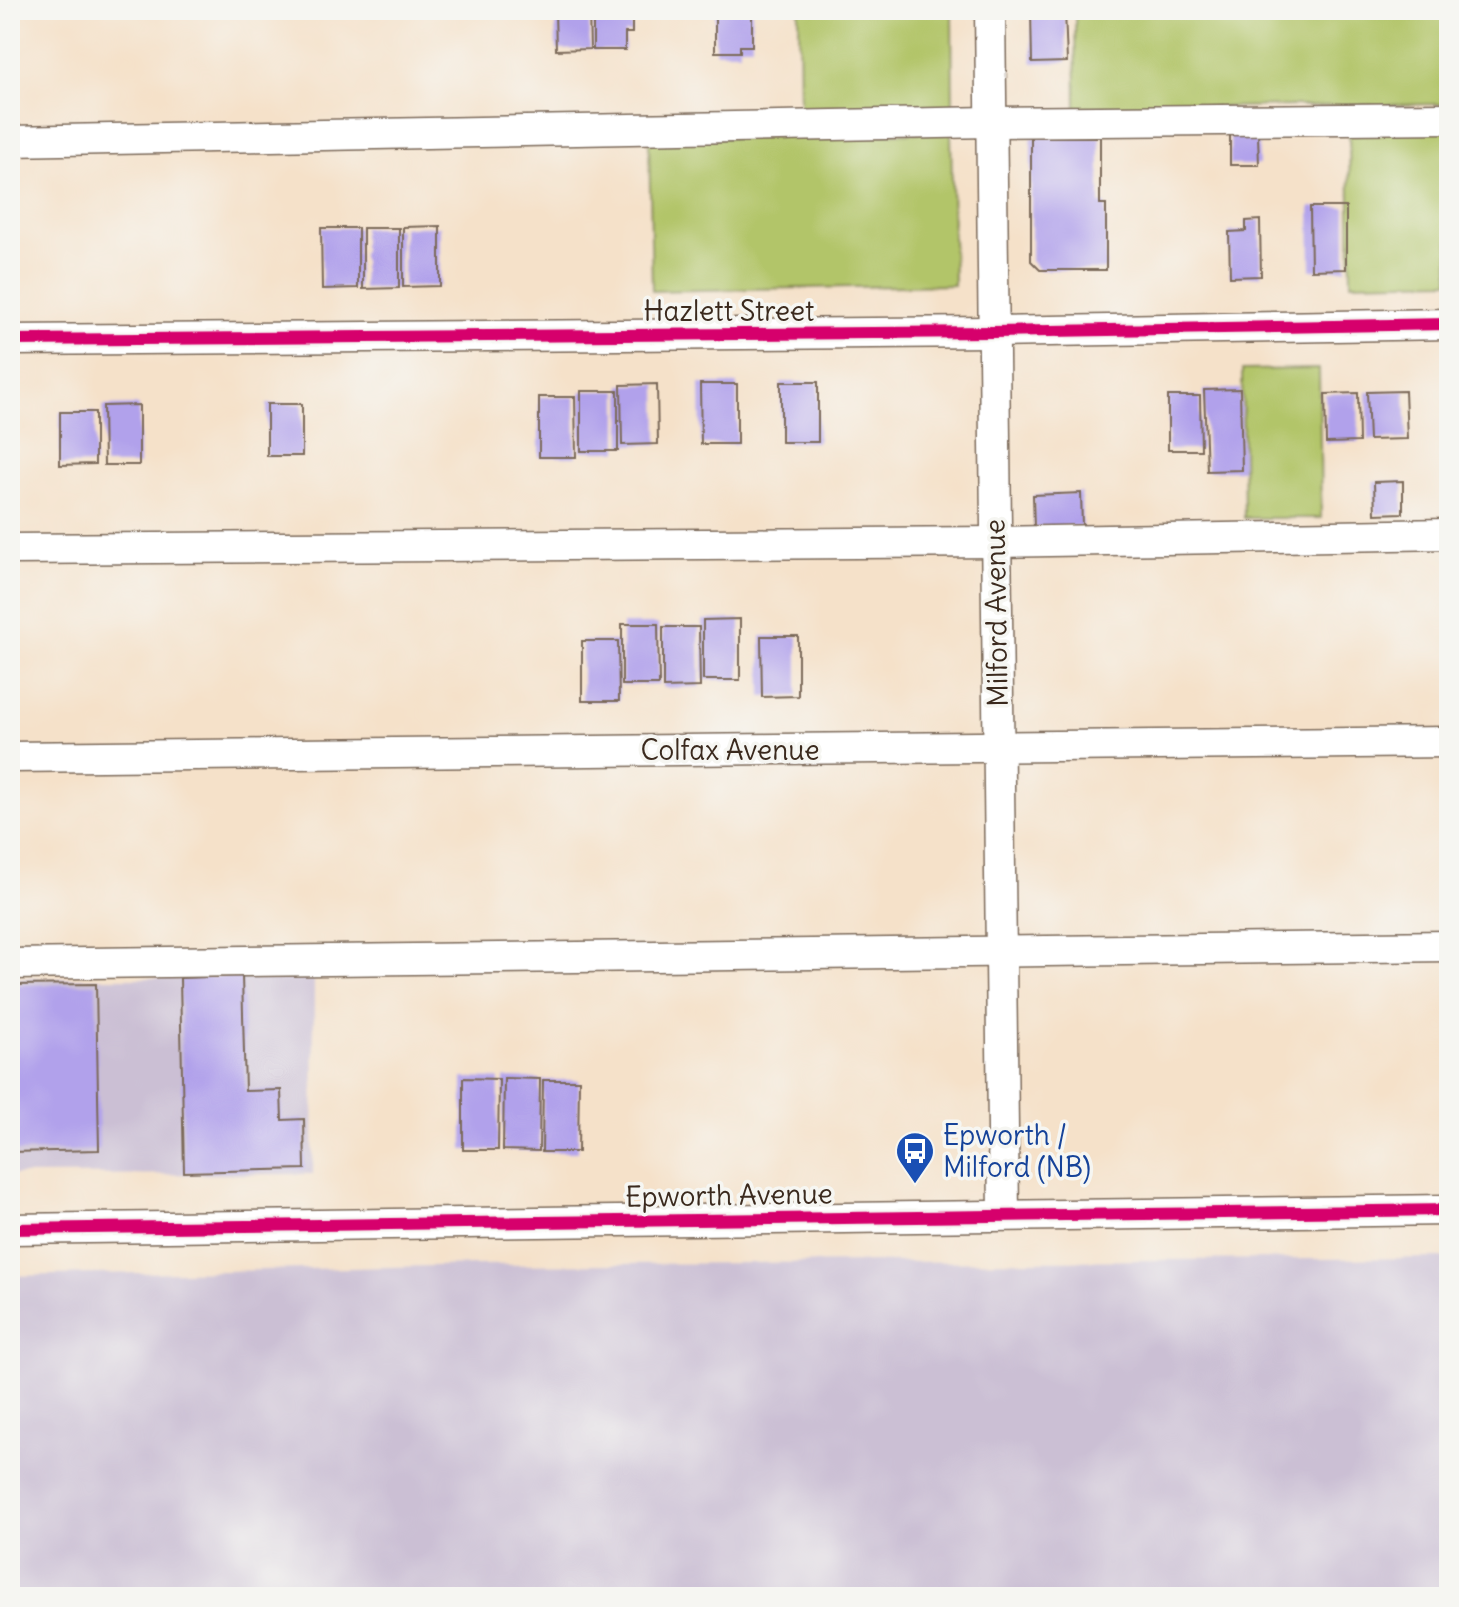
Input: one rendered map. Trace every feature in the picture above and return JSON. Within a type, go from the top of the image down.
[{"type":"street","name":"Milford Avenue","points":[[990,10],[1004,1215]]},
{"type":"street","points":[[10,141],[991,122],[1449,118]]},
{"type":"street","name":"Hazlett Street","points":[[10,340],[992,332],[1449,324]]},
{"type":"street","points":[[10,549],[996,542],[1449,534]]},
{"type":"street","name":"Colfax Avenue","points":[[10,757],[1449,742]]},
{"type":"street","points":[[10,964],[1449,946]]},
{"type":"street","name":"Epworth Avenue","points":[[10,1229],[1449,1210]]},
{"type":"shaded area","points":[[10,978],[314,978],[313,1174],[10,1175]]},
{"type":"shaded area","points":[[1449,1258],[1449,1597],[10,1597],[10,1276],[476,1265]]},
{"type":"green space","points":[[799,10],[952,10],[953,112],[800,114]]},
{"type":"green space","points":[[1075,10],[1449,10],[1449,104],[1076,109]]},
{"type":"green space","points":[[1449,128],[1449,281],[1351,283],[1349,129]]},
{"type":"green space","points":[[951,132],[954,285],[652,291],[649,140]]},
{"type":"green space","points":[[1319,369],[1321,518],[1244,518],[1242,370]]},
{"type":"building","points":[[555,10],[589,10],[590,49],[556,50]]},
{"type":"building","points":[[593,10],[632,10],[632,33],[625,33],[625,50],[593,50]]},
{"type":"building","points":[[715,10],[752,10],[752,46],[740,46],[740,52],[715,52]]},
{"type":"building","points":[[1031,10],[1065,10],[1067,62],[1032,63]]},
{"type":"building","points":[[1230,135],[1258,135],[1259,165],[1230,165]]},
{"type":"building","points":[[1031,137],[1100,137],[1100,204],[1106,204],[1106,270],[1040,270],[1031,261]]},
{"type":"building","points":[[1310,207],[1346,207],[1346,269],[1311,270]]},
{"type":"building","points":[[1260,220],[1261,276],[1230,277],[1229,232],[1246,231],[1246,221]]},
{"type":"building","points":[[440,226],[440,286],[403,287],[403,227]]},
{"type":"building","points":[[321,228],[358,228],[358,288],[322,289]]},
{"type":"building","points":[[363,228],[399,228],[399,288],[363,289]]},
{"type":"building","points":[[781,382],[818,382],[818,442],[781,442]]},
{"type":"building","points":[[657,384],[658,444],[622,445],[621,385]]},
{"type":"building","points":[[700,384],[737,384],[737,444],[701,444]]},
{"type":"building","points":[[1240,389],[1242,470],[1207,471],[1204,390]]},
{"type":"building","points":[[581,391],[618,391],[618,451],[581,451]]},
{"type":"building","points":[[1405,391],[1407,439],[1369,440],[1367,392]]},
{"type":"building","points":[[1358,393],[1359,442],[1326,443],[1325,394]]},
{"type":"building","points":[[1168,396],[1200,396],[1201,450],[1168,450]]},
{"type":"building","points":[[539,397],[575,397],[576,457],[539,457]]},
{"type":"building","points":[[267,404],[302,404],[302,456],[267,456]]},
{"type":"building","points":[[139,405],[139,465],[104,465],[103,406]]},
{"type":"building","points":[[60,412],[95,412],[95,464],[60,465]]},
{"type":"building","points":[[1403,481],[1403,513],[1375,514],[1374,482]]},
{"type":"building","points":[[1081,493],[1082,526],[1034,528],[1033,495]]},
{"type":"building","points":[[740,619],[740,680],[703,680],[703,620]]},
{"type":"building","points":[[622,624],[658,624],[659,685],[622,685]]},
{"type":"building","points":[[663,627],[699,627],[700,687],[663,688]]},
{"type":"building","points":[[761,636],[798,636],[798,696],[762,697]]},
{"type":"building","points":[[582,641],[618,641],[619,701],[582,701]]},
{"type":"building","points":[[242,976],[245,1091],[281,1090],[282,1120],[304,1119],[305,1169],[184,1172],[180,978]]},
{"type":"building","points":[[96,984],[99,1150],[10,1152],[10,985]]},
{"type":"building","points":[[463,1078],[499,1079],[498,1150],[463,1150]]},
{"type":"building","points":[[504,1078],[540,1079],[539,1151],[503,1150]]},
{"type":"building","points":[[543,1080],[579,1080],[578,1152],[542,1152]]},
{"type":"cycle path","points":[[10,340],[992,332],[1449,324]]},
{"type":"cycle path","points":[[10,1229],[1449,1210]]},
{"type":"place","name":"Epworth / Milford (NB)","points":[[915,1185]]}]
